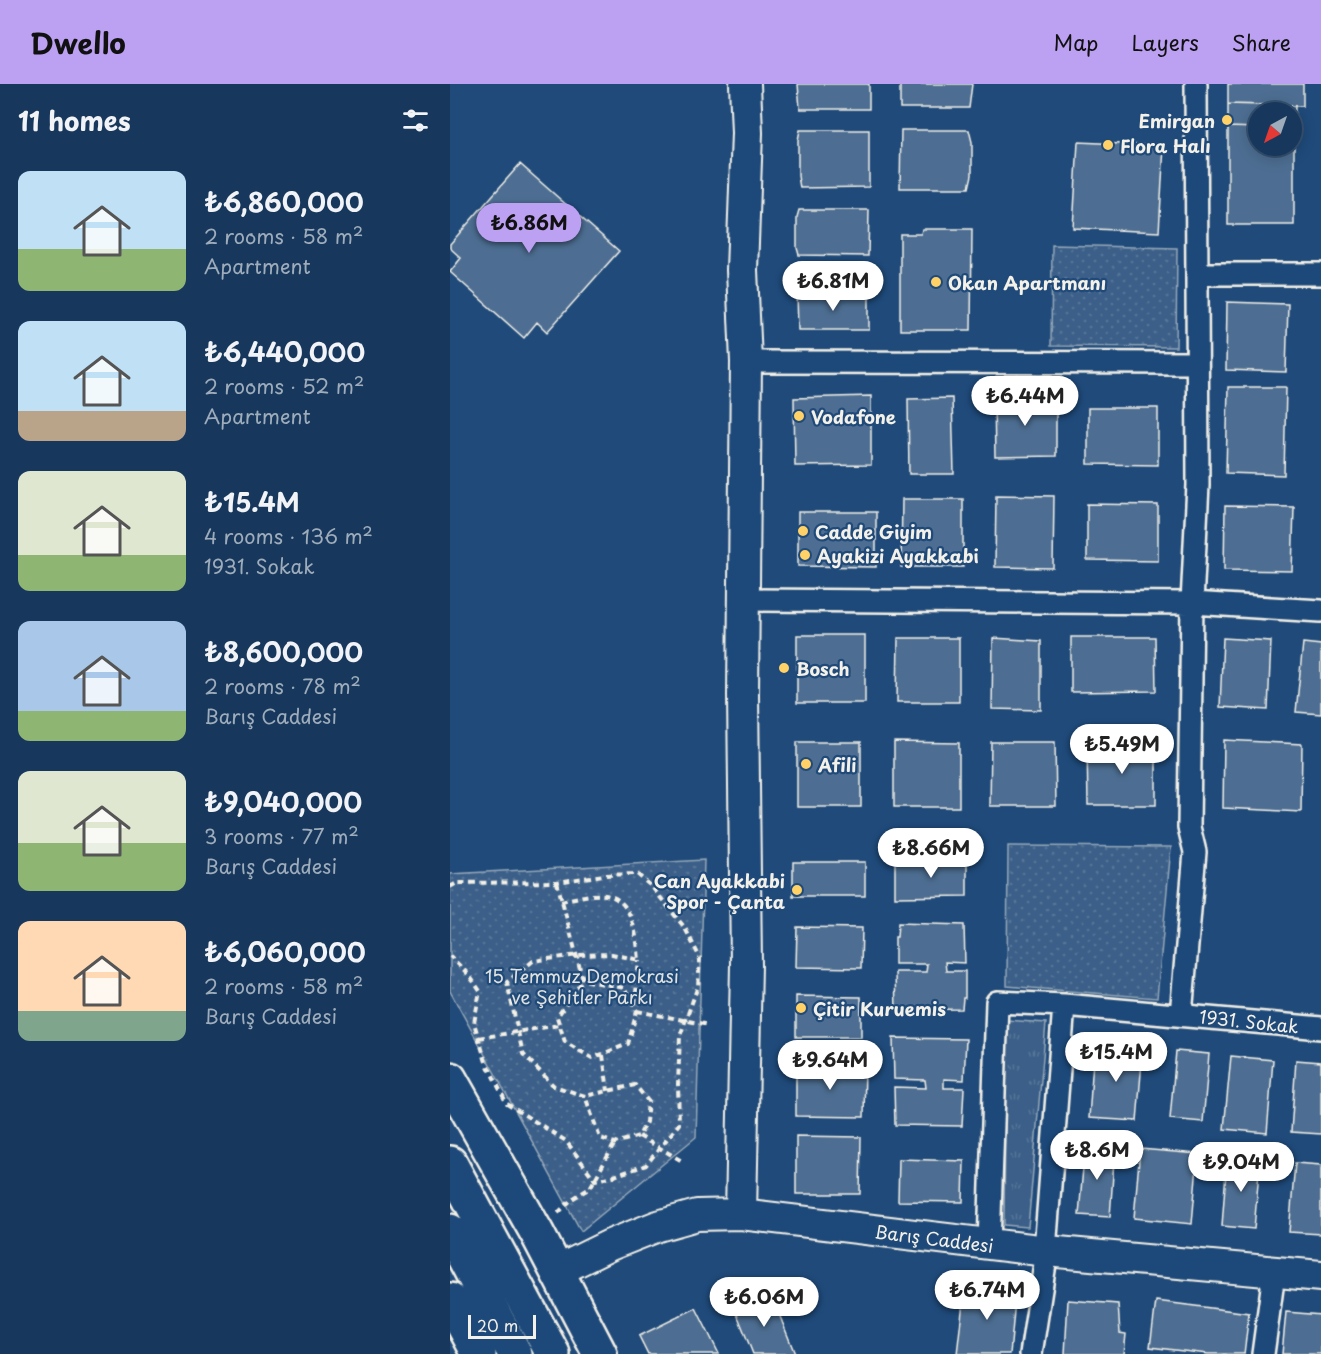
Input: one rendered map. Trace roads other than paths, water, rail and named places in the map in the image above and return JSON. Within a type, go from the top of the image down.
[{"type":"main road","points":[[450,1079],[537,1233],[600,1354]]},
{"type":"main road","points":[[450,1163],[553,1354]]},
{"type":"main road","points":[[450,1231],[515,1354]]},
{"type":"main road","points":[[453,1313],[479,1354]]},
{"type":"street","points":[[741,1214],[746,965],[743,695],[746,362],[742,270],[747,133],[745,84]]},
{"type":"street","points":[[1181,1015],[1195,852],[1189,826],[1192,603],[1198,485],[1196,84]]},
{"type":"street","points":[[1198,274],[1321,274]]},
{"type":"street","points":[[746,362],[1196,363]]},
{"type":"street","points":[[744,600],[1192,603],[1321,611]]},
{"type":"street","name":"1931. Sokak","points":[[988,1245],[997,1002],[1064,1005],[1321,1028]]},
{"type":"street","points":[[1031,1354],[1046,1251],[1064,1005]]},
{"type":"street","name":"Barış Caddesi","points":[[556,1271],[610,1245],[658,1226],[697,1215],[741,1214],[988,1245],[1321,1276]]},
{"type":"street","points":[[1263,1354],[1274,1273]]},
{"type":"place","name":"Emirgan","points":[[1227,120]]},
{"type":"place","name":"Flora Halı","points":[[1108,145]]},
{"type":"place","name":"Okan Apartmanı","points":[[936,282]]},
{"type":"place","name":"Vodafone","points":[[799,416]]},
{"type":"place","name":"Cadde Giyim","points":[[803,531]]},
{"type":"place","name":"Ayakizi Ayakkabi","points":[[805,555]]},
{"type":"place","name":"Bosch","points":[[784,668]]},
{"type":"place","name":"Afili","points":[[806,764]]},
{"type":"place","name":"Can Ayakkabi Spor - Çanta","points":[[797,890]]},
{"type":"place","name":"Çitir Kuruemis","points":[[801,1008]]},
{"type":"park label","name":"15 Temmuz Demokrasi ve Şehitler Parkı","points":[[582,985]]}]
